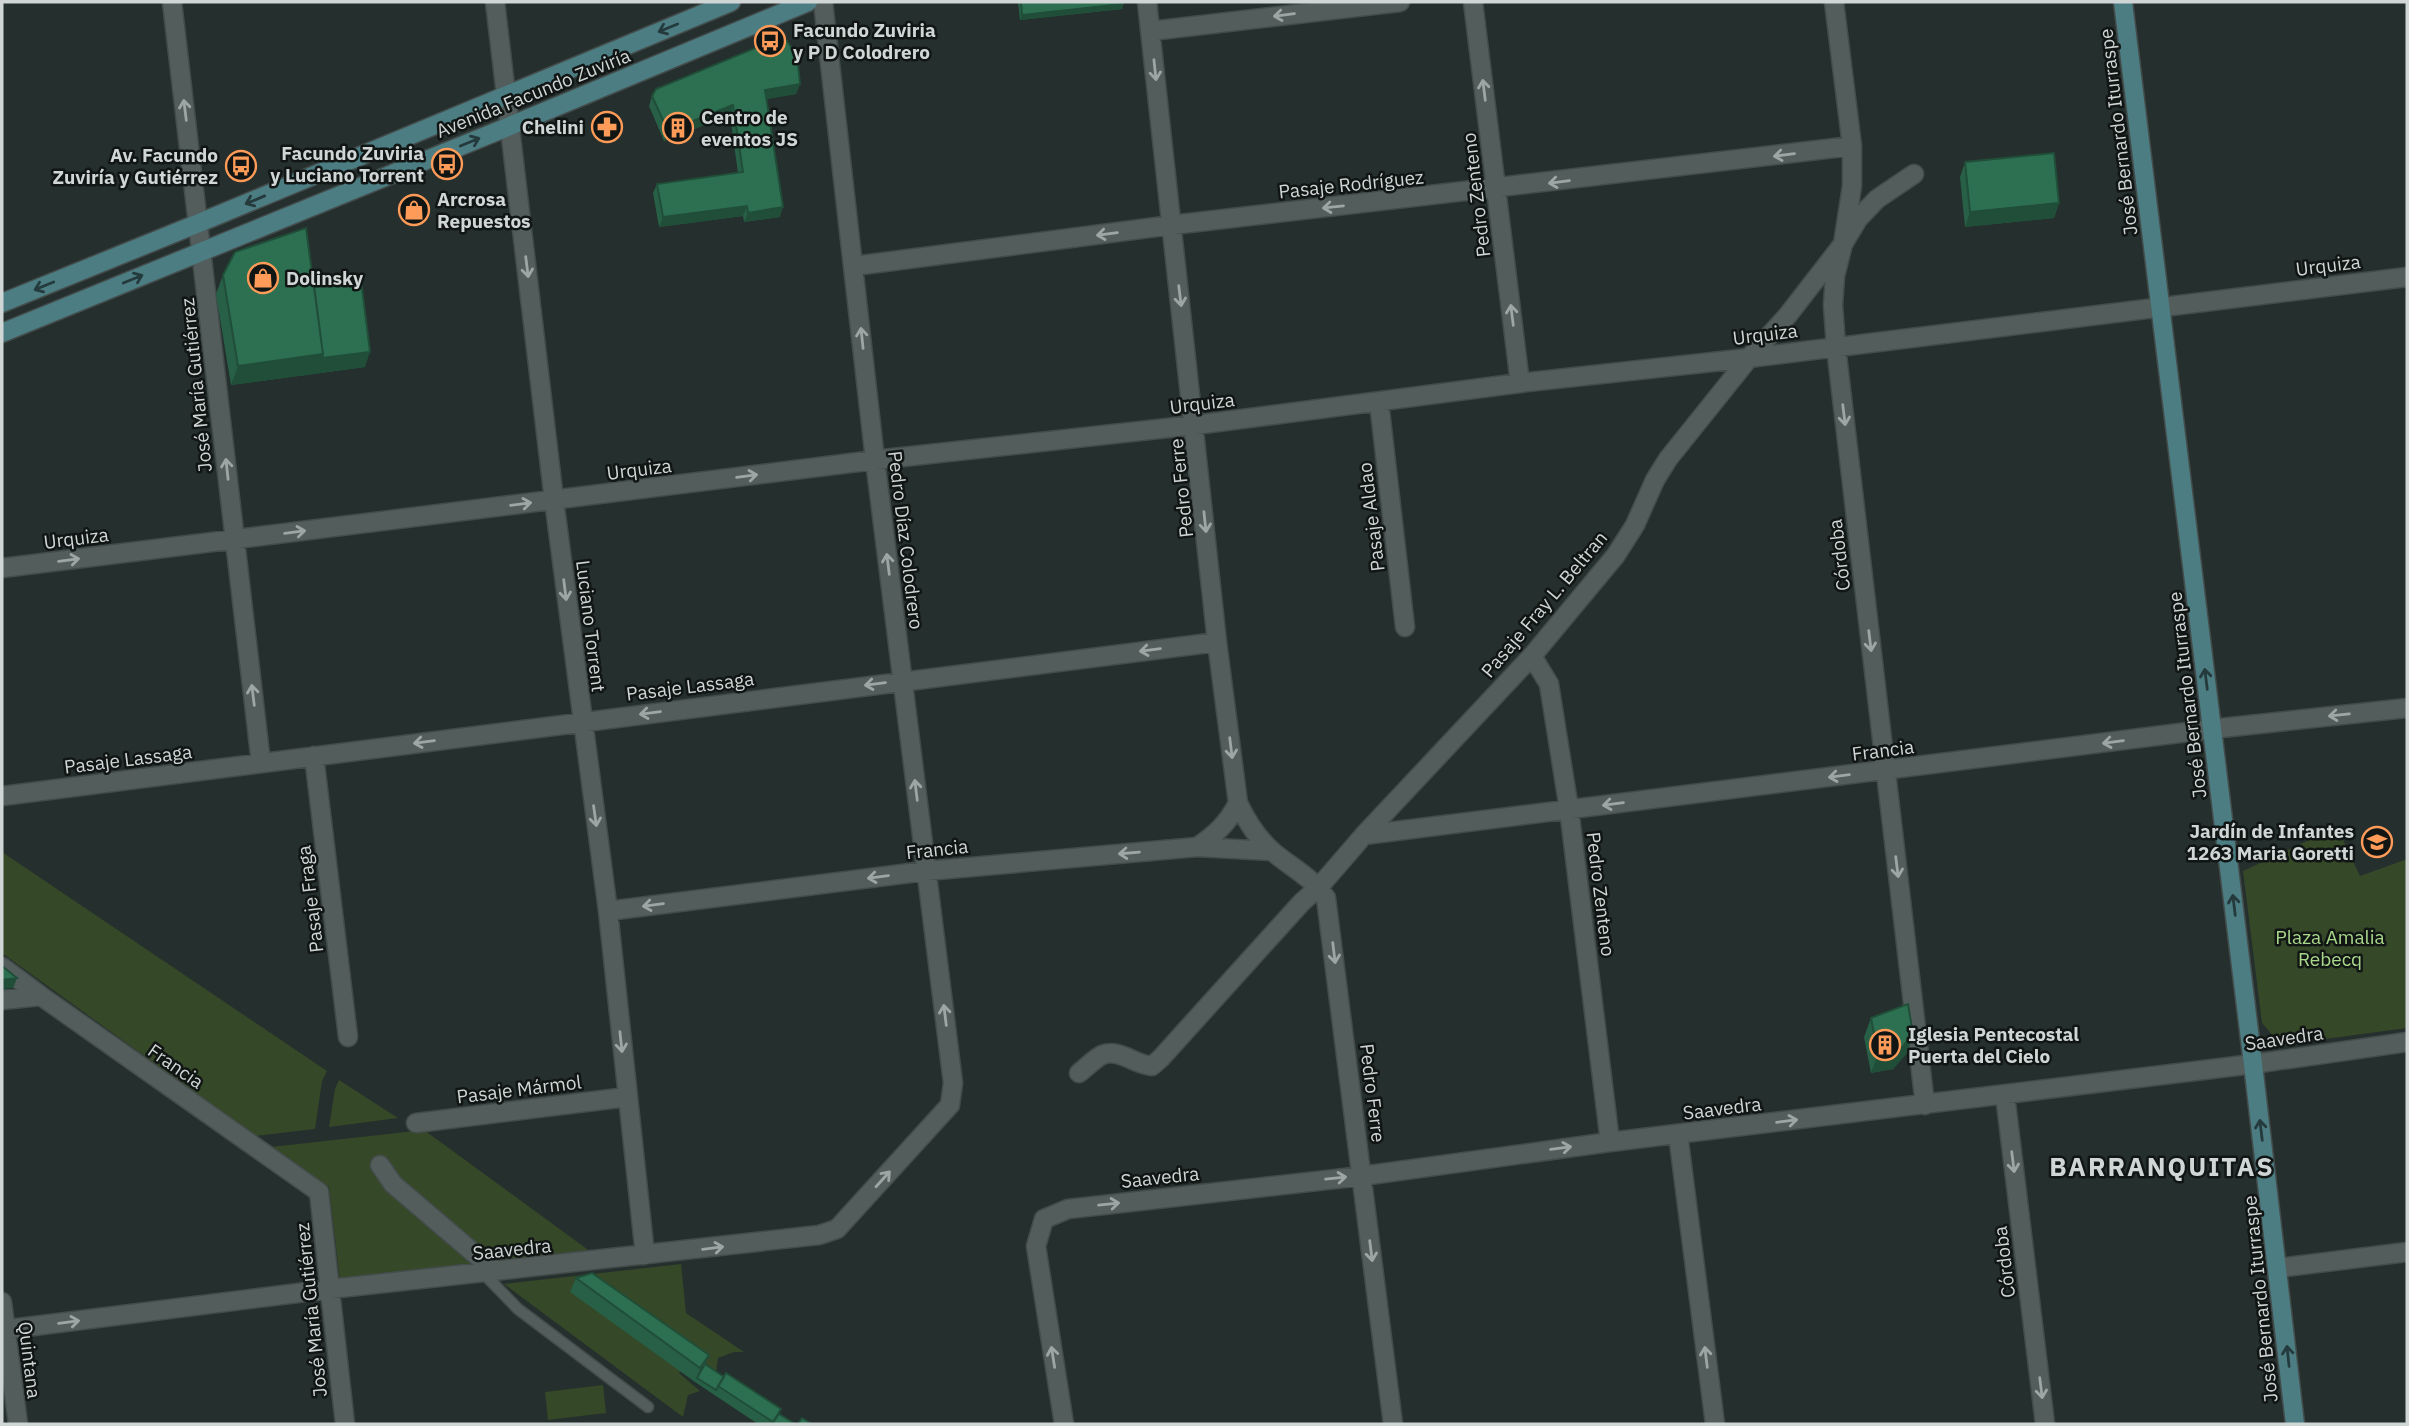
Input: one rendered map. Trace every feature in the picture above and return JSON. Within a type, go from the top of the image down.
[{"type":"main road","name":"Avenida Facundo Zuviría","points":[[2,303],[731,2]]},
{"type":"main road","name":"Avenida Facundo Zuviría","points":[[2,333],[808,2]]},
{"type":"main road","name":"José Bernardo Iturraspe","points":[[2123,2],[2295,1424]]},
{"type":"street","name":"José María Gutiérrez","points":[[173,2],[261,763]]},
{"type":"street","name":"Luciano Torrent","points":[[495,2],[554,500],[608,911],[645,1255]]},
{"type":"street","name":"Pedro Díaz Colodrero","points":[[823,2],[875,460],[953,1083]]},
{"type":"street","name":"Pedro Ferre","points":[[1147,2],[1217,642],[1238,803],[1250,827],[1272,851],[1319,887],[1326,898],[1393,1424]]},
{"type":"street","points":[[1151,31],[1400,2]]},
{"type":"street","name":"Pedro Zenteno","points":[[1473,2],[1520,383]]},
{"type":"street","name":"Córdoba","points":[[1834,2],[1852,146],[1853,186],[1835,276],[1833,305],[1836,347],[1925,1105]]},
{"type":"street","name":"Pasaje Rodríguez","points":[[854,266],[1172,225],[1852,146]]},
{"type":"street","name":"Pasaje Fray L. Beltran","points":[[1079,1073],[1102,1055],[1114,1053],[1141,1065],[1152,1066],[1161,1059],[1302,902],[1319,887],[1364,835],[1532,656],[1616,555],[1668,459],[1749,358],[1788,315],[1843,244],[1858,219],[1877,199],[1914,174]]},
{"type":"street","name":"Urquiza","points":[[2,568],[875,460],[1195,425],[1520,383],[1749,358],[2407,277]]},
{"type":"street","name":"Pasaje Aldao","points":[[1379,402],[1405,627]]},
{"type":"street","name":"Pasaje Lassaga","points":[[2,796],[1217,642]]},
{"type":"street","name":"Pedro Zenteno","points":[[1532,656],[1549,684],[1569,809],[1610,1142]]},
{"type":"street","name":"Francia","points":[[1364,835],[2212,729],[2407,708]]},
{"type":"street","name":"Pasaje Fraga","points":[[314,756],[348,1037]]},
{"type":"street","points":[[1197,847],[1213,837],[1230,819],[1238,803]]},
{"type":"street","name":"Francia","points":[[608,911],[926,871],[1197,847],[1272,851]]},
{"type":"street","name":"Francia","points":[[2,967],[319,1192]]},
{"type":"street","points":[[2,1000],[41,996]]},
{"type":"street","name":"Saavedra","points":[[1064,1424],[1036,1247],[1044,1219],[1068,1209],[1925,1105],[2407,1042]]},
{"type":"street","name":"Saavedra","points":[[3,1330],[330,1289],[819,1235],[837,1229],[950,1105],[953,1083]]},
{"type":"street","name":"Córdoba","points":[[2005,1095],[2045,1424]]},
{"type":"street","name":"Pasaje Mármol","points":[[416,1123],[627,1097]]},
{"type":"street","points":[[1678,1134],[1715,1424]]},
{"type":"street","points":[[380,1165],[393,1184],[490,1273]]},
{"type":"street","name":"José María Gutiérrez","points":[[319,1192],[345,1424]]},
{"type":"street","points":[[2278,1268],[2407,1252]]},
{"type":"street","name":"Quintana","points":[[2,1302],[3,1330],[18,1424]]},
{"type":"lane","points":[[490,1273],[518,1309],[648,1407]]},
{"type":"green space","name":"Plaza Amalia Rebecq","points":[[2337,827],[2360,876],[2407,859],[2407,1028],[2281,1045],[2262,1023],[2243,871]]},
{"type":"green space","points":[[2,852],[327,1071],[322,1081],[315,1129],[255,1136],[2,953]]},
{"type":"green space","points":[[339,1080],[398,1118],[329,1127]]},
{"type":"green space","points":[[424,1130],[591,1252],[340,1280],[329,1187],[271,1147]]},
{"type":"green space","points":[[681,1264],[686,1313],[744,1352],[734,1352],[718,1358],[716,1372],[691,1358],[679,1373],[700,1391],[688,1395],[683,1417],[504,1284]]},
{"type":"green space","points":[[603,1385],[606,1413],[548,1420],[545,1392]]},
{"type":"building","points":[[1021,2],[1123,2],[1123,4],[1022,15]]},
{"type":"building","name":"Centro de eventos JS","points":[[775,40],[787,41],[797,55],[800,84],[765,90],[783,207],[748,213],[747,206],[663,217],[657,184],[743,172],[733,105],[668,131],[652,96],[656,89]]},
{"type":"building","points":[[2054,153],[2059,203],[1970,212],[1965,162]]},
{"type":"building","points":[[306,228],[323,354],[238,366],[223,275],[235,252]]},
{"type":"building","points":[[361,280],[370,352],[322,358],[314,285]]},
{"type":"building","points":[[2,966],[17,978],[2,980]]},
{"type":"building","points":[[1908,1004],[1913,1034],[1900,1050],[1878,1054],[1871,1018]]},
{"type":"building","points":[[592,1273],[709,1355],[700,1368],[576,1278]]},
{"type":"building","points":[[705,1364],[724,1377],[716,1390],[697,1378]]},
{"type":"building","points":[[726,1373],[781,1409],[773,1422],[718,1386]]},
{"type":"building","points":[[779,1414],[795,1424],[772,1424]]},
{"type":"building","points":[[802,1418],[812,1424],[798,1424]]},
{"type":"place","name":"Facundo Zuviria y P D Colodrero","points":[[770,41]]},
{"type":"place","name":"Chelini","points":[[607,127]]},
{"type":"place","name":"Centro de eventos JS","points":[[678,128]]},
{"type":"place","name":"Facundo Zuviria y Luciano Torrent","points":[[447,164]]},
{"type":"place","name":"Av. Facundo Zuviría y Gutiérrez","points":[[241,166]]},
{"type":"place","name":"Arcrosa Repuestos","points":[[414,210]]},
{"type":"place","name":"Dolinsky","points":[[263,278]]},
{"type":"place","name":"Jardín de Infantes 1263 Maria Goretti","points":[[2377,842]]},
{"type":"place","name":"Iglesia Pentecostal Puerta del Cielo","points":[[1885,1045]]},
{"type":"district","name":"BARRANQUITAS","points":[[2162,1166]]}]
